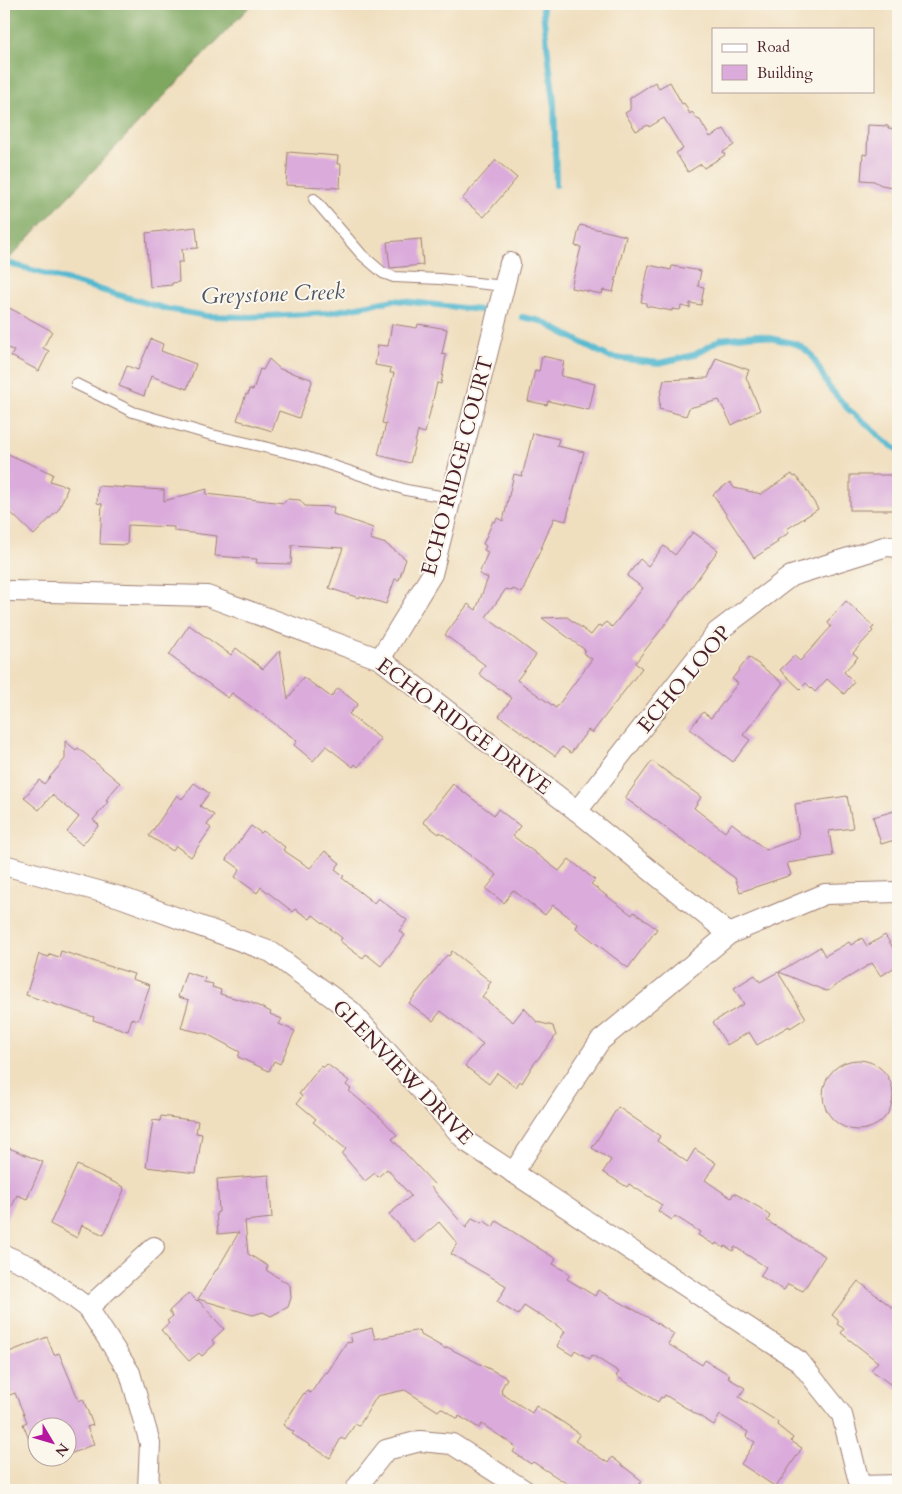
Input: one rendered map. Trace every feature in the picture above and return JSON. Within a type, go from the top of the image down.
[{"type":"street","name":"ECHO RIDGE COURT","points":[[380,659],[432,574],[510,263]]},
{"type":"street","name":"ECHO LOOP","points":[[577,811],[717,632],[792,576],[887,546],[898,547]]},
{"type":"street","name":"ECHO RIDGE DRIVE","points":[[10,591],[207,596],[380,659],[577,811],[729,934]]},
{"type":"street","name":"GLENVIEW DRIVE","points":[[4,865],[120,897],[271,952],[351,1011],[467,1142],[799,1361],[842,1415],[859,1488]]},
{"type":"street","points":[[514,1173],[600,1041],[729,934],[825,894],[898,892]]},
{"type":"street","points":[[88,1308],[154,1247]]},
{"type":"street","points":[[4,1255],[34,1268],[88,1308],[130,1373],[150,1443],[148,1490]]},
{"type":"street","points":[[357,1490],[386,1450],[420,1441],[452,1444],[524,1490]]},
{"type":"street","points":[[859,1488],[898,1485]]},
{"type":"lane","points":[[314,198],[362,255],[383,273],[394,277],[440,279],[504,286]]},
{"type":"lane","points":[[76,384],[133,412],[208,434],[304,456],[406,490],[450,498]]},
{"type":"green space","points":[[4,4],[252,4],[4,264]]},
{"type":"building","points":[[655,82],[659,88],[670,82],[682,104],[684,103],[690,114],[692,112],[700,120],[710,137],[724,129],[734,145],[723,152],[725,155],[704,168],[701,164],[688,172],[676,153],[683,149],[664,118],[649,127],[648,125],[636,131],[625,113],[630,110],[630,98]]},
{"type":"building","points":[[868,125],[888,126],[888,128],[898,129],[898,188],[881,185],[874,181],[861,180],[863,154],[867,155]]},
{"type":"building","points":[[288,152],[338,156],[337,164],[341,164],[340,188],[286,185]]},
{"type":"building","points":[[496,160],[517,178],[484,217],[462,199]]},
{"type":"building","points":[[580,225],[626,236],[613,292],[603,290],[602,294],[571,288],[581,247],[575,246]]},
{"type":"building","points":[[196,227],[198,248],[182,249],[183,262],[178,262],[179,282],[172,283],[172,285],[150,287],[146,233]]},
{"type":"building","points":[[421,239],[423,265],[390,268],[387,242]]},
{"type":"building","points":[[649,265],[671,270],[672,266],[701,271],[698,286],[704,287],[701,305],[690,303],[690,308],[681,306],[680,310],[672,309],[672,311],[646,306],[646,303],[641,302]]},
{"type":"building","points":[[4,305],[52,331],[43,348],[49,351],[39,371],[11,356],[14,351],[4,346]]},
{"type":"building","points":[[392,324],[417,328],[418,324],[447,329],[442,354],[446,355],[441,384],[437,383],[425,433],[418,431],[410,463],[378,455],[386,424],[382,423],[394,373],[390,373],[391,368],[375,365],[378,345],[388,346]]},
{"type":"building","points":[[151,339],[163,344],[161,351],[196,364],[187,389],[151,376],[144,396],[119,386],[127,366],[138,370]]},
{"type":"building","points":[[542,356],[564,361],[561,376],[595,384],[589,410],[548,401],[547,405],[528,401],[535,370],[539,371]]},
{"type":"building","points":[[716,358],[749,370],[746,377],[760,410],[732,425],[719,400],[689,408],[686,416],[659,409],[664,380],[708,378]]},
{"type":"building","points":[[269,359],[280,369],[311,379],[312,382],[299,418],[279,411],[272,431],[237,420],[246,394],[248,395],[249,389],[253,390],[260,369],[263,370]]},
{"type":"building","points":[[533,433],[559,439],[557,446],[584,452],[566,521],[554,518],[522,593],[513,589],[512,591],[506,589],[486,617],[536,655],[517,680],[556,708],[592,659],[583,653],[585,650],[542,618],[567,617],[591,635],[599,625],[602,627],[606,622],[612,627],[643,588],[627,576],[640,559],[648,566],[664,546],[675,555],[693,532],[718,550],[667,622],[635,663],[642,668],[592,733],[588,730],[571,753],[562,747],[555,756],[499,716],[512,698],[479,674],[485,665],[445,635],[468,604],[476,610],[488,578],[479,574],[488,552],[484,550],[486,546],[483,544],[493,521],[495,522],[497,518],[503,521],[514,474],[522,476]]},
{"type":"building","points":[[8,454],[53,474],[50,481],[68,487],[59,509],[34,535],[4,506],[4,462]]},
{"type":"building","points":[[792,474],[804,486],[818,509],[787,529],[789,533],[754,558],[713,494],[730,482],[734,488],[761,494]]},
{"type":"building","points":[[850,475],[898,475],[898,510],[850,510]]},
{"type":"building","points":[[98,486],[164,490],[164,501],[207,489],[206,494],[284,503],[287,499],[300,500],[305,506],[334,507],[333,514],[373,528],[370,539],[386,544],[406,559],[399,580],[395,579],[386,604],[360,596],[359,598],[329,588],[343,548],[292,545],[291,564],[256,563],[257,559],[215,556],[217,536],[174,531],[174,527],[128,525],[127,545],[100,544],[102,504],[97,503]]},
{"type":"building","points":[[846,601],[874,627],[871,629],[873,631],[853,653],[858,657],[844,672],[854,682],[844,694],[827,679],[815,692],[806,683],[800,689],[780,670],[794,656],[800,661],[831,627],[828,623],[830,619]]},
{"type":"building","points":[[189,625],[231,655],[236,648],[263,669],[280,650],[288,699],[303,677],[331,697],[338,688],[358,704],[349,714],[381,739],[358,767],[355,764],[353,767],[326,746],[313,761],[294,745],[297,741],[267,718],[232,693],[228,698],[169,655]]},
{"type":"building","points":[[749,657],[783,683],[743,735],[750,740],[733,762],[690,729],[703,712],[711,718],[738,683],[732,679]]},
{"type":"building","points":[[65,741],[76,750],[78,748],[120,783],[108,797],[106,801],[108,802],[93,820],[99,825],[82,845],[67,832],[79,817],[52,795],[39,810],[24,798],[39,780],[44,784],[65,759]]},
{"type":"building","points":[[652,761],[701,797],[694,808],[725,832],[732,823],[766,850],[799,838],[795,804],[847,796],[853,828],[829,831],[833,856],[787,863],[791,875],[740,892],[735,878],[625,798]]},
{"type":"building","points":[[194,783],[209,793],[200,806],[214,815],[207,825],[211,828],[191,857],[176,846],[173,851],[149,836],[177,795],[182,799]]},
{"type":"building","points":[[453,784],[494,815],[498,809],[520,826],[513,836],[559,871],[569,859],[595,880],[591,884],[632,915],[634,912],[657,929],[628,968],[576,928],[578,924],[553,905],[545,915],[513,890],[504,903],[486,889],[497,875],[440,832],[439,834],[423,822]]},
{"type":"building","points":[[898,810],[898,839],[881,844],[873,817]]},
{"type":"building","points":[[251,826],[261,833],[263,831],[285,847],[283,850],[310,868],[325,851],[340,863],[335,869],[344,876],[342,878],[374,903],[378,898],[407,920],[399,931],[405,935],[381,966],[366,954],[363,958],[354,952],[340,941],[342,938],[313,915],[310,919],[295,909],[293,912],[261,887],[257,893],[235,877],[240,869],[226,859]]},
{"type":"building","points":[[885,935],[898,956],[898,965],[881,976],[872,963],[826,991],[779,972],[820,947],[825,956],[849,942],[851,945],[862,938],[867,946]]},
{"type":"building","points":[[61,951],[134,974],[132,979],[150,985],[138,1020],[132,1018],[128,1031],[93,1020],[94,1017],[26,995],[39,954],[49,957],[50,954],[59,957]]},
{"type":"building","points":[[452,951],[491,982],[482,997],[513,1022],[524,1008],[537,1022],[553,1026],[556,1035],[522,1083],[520,1081],[516,1087],[497,1073],[489,1084],[465,1066],[483,1044],[441,1011],[433,1021],[409,1003]]},
{"type":"building","points":[[186,972],[205,978],[204,982],[213,984],[212,987],[221,990],[220,994],[252,1003],[271,1012],[270,1014],[282,1019],[279,1024],[295,1031],[280,1064],[274,1061],[269,1071],[238,1057],[240,1052],[207,1034],[181,1028],[189,1000],[178,997]]},
{"type":"building","points":[[778,972],[806,1018],[757,1045],[749,1032],[727,1045],[713,1022],[744,1004],[734,988],[755,975],[760,982]]},
{"type":"building","points":[[865,1060],[878,1066],[887,1075],[891,1081],[893,1095],[891,1109],[883,1120],[872,1128],[851,1130],[844,1128],[833,1120],[825,1109],[823,1088],[825,1081],[833,1070],[844,1062]]},
{"type":"building","points":[[327,1064],[349,1081],[346,1085],[351,1089],[349,1091],[381,1118],[397,1135],[392,1139],[434,1184],[431,1187],[466,1228],[472,1218],[482,1223],[484,1221],[493,1227],[496,1221],[556,1259],[553,1264],[570,1274],[567,1279],[595,1296],[598,1290],[649,1318],[674,1334],[668,1344],[702,1365],[705,1360],[730,1375],[728,1378],[745,1388],[739,1397],[778,1422],[777,1425],[793,1438],[791,1441],[802,1448],[776,1487],[741,1464],[755,1442],[746,1436],[748,1432],[720,1415],[714,1425],[665,1395],[658,1402],[616,1376],[619,1372],[592,1355],[590,1359],[575,1350],[572,1355],[557,1346],[565,1331],[538,1313],[538,1315],[524,1306],[518,1315],[497,1302],[506,1287],[505,1285],[451,1254],[457,1243],[439,1222],[415,1243],[389,1214],[411,1196],[387,1169],[378,1177],[375,1173],[365,1181],[342,1154],[346,1149],[313,1122],[316,1119],[297,1103],[302,1096],[299,1094],[321,1066],[323,1068]]},
{"type":"building","points":[[618,1107],[660,1136],[657,1141],[687,1162],[695,1149],[716,1163],[705,1180],[731,1198],[734,1193],[760,1208],[770,1216],[767,1221],[825,1256],[803,1291],[788,1284],[784,1290],[760,1276],[766,1267],[735,1247],[733,1251],[716,1243],[715,1245],[698,1235],[700,1232],[675,1216],[672,1220],[658,1211],[662,1205],[629,1184],[627,1187],[603,1172],[611,1160],[592,1148]]},
{"type":"building","points":[[161,1116],[198,1121],[196,1133],[202,1134],[196,1173],[146,1167],[153,1120],[160,1121]]},
{"type":"building","points":[[4,1146],[43,1162],[27,1199],[17,1195],[4,1225]]},
{"type":"building","points":[[77,1165],[124,1187],[104,1235],[82,1225],[77,1238],[50,1224]]},
{"type":"building","points":[[269,1175],[272,1218],[245,1221],[248,1254],[268,1266],[266,1270],[290,1285],[291,1298],[288,1307],[271,1316],[263,1312],[253,1315],[198,1299],[239,1232],[218,1234],[216,1213],[219,1212],[217,1179]]},
{"type":"building","points":[[858,1281],[898,1312],[898,1390],[871,1370],[878,1362],[841,1333],[844,1329],[837,1324],[839,1321],[832,1315]]},
{"type":"building","points":[[189,1293],[198,1300],[224,1329],[212,1340],[215,1344],[202,1356],[199,1353],[189,1361],[161,1330],[169,1323],[167,1321],[173,1316],[169,1311]]},
{"type":"building","points":[[372,1328],[375,1339],[420,1330],[421,1335],[446,1349],[447,1347],[507,1378],[501,1393],[532,1413],[536,1406],[564,1423],[580,1434],[575,1441],[608,1463],[612,1457],[642,1481],[635,1490],[577,1490],[533,1462],[531,1464],[513,1452],[516,1447],[482,1424],[479,1428],[459,1416],[458,1419],[441,1408],[438,1411],[405,1390],[377,1396],[359,1426],[355,1424],[345,1440],[341,1438],[330,1458],[292,1434],[294,1432],[283,1425],[304,1393],[307,1391],[311,1393],[325,1372],[327,1373],[346,1343],[352,1342],[350,1334]]},
{"type":"building","points":[[47,1337],[54,1355],[59,1353],[79,1401],[83,1399],[93,1425],[87,1427],[94,1444],[78,1451],[78,1416],[28,1416],[28,1437],[23,1424],[27,1422],[15,1393],[4,1397],[4,1354]]},
{"type":"waterway","points":[[542,4],[554,101],[556,185]]},
{"type":"waterway","name":"Greystone Creek","points":[[4,262],[167,309],[207,316],[247,317],[327,313],[394,300],[489,311]]},
{"type":"waterway","name":"Greystone Creek","points":[[522,317],[541,321],[609,357],[659,363],[694,355],[721,339],[757,335],[797,344],[811,354],[829,387],[848,409],[884,441],[898,450]]}]
